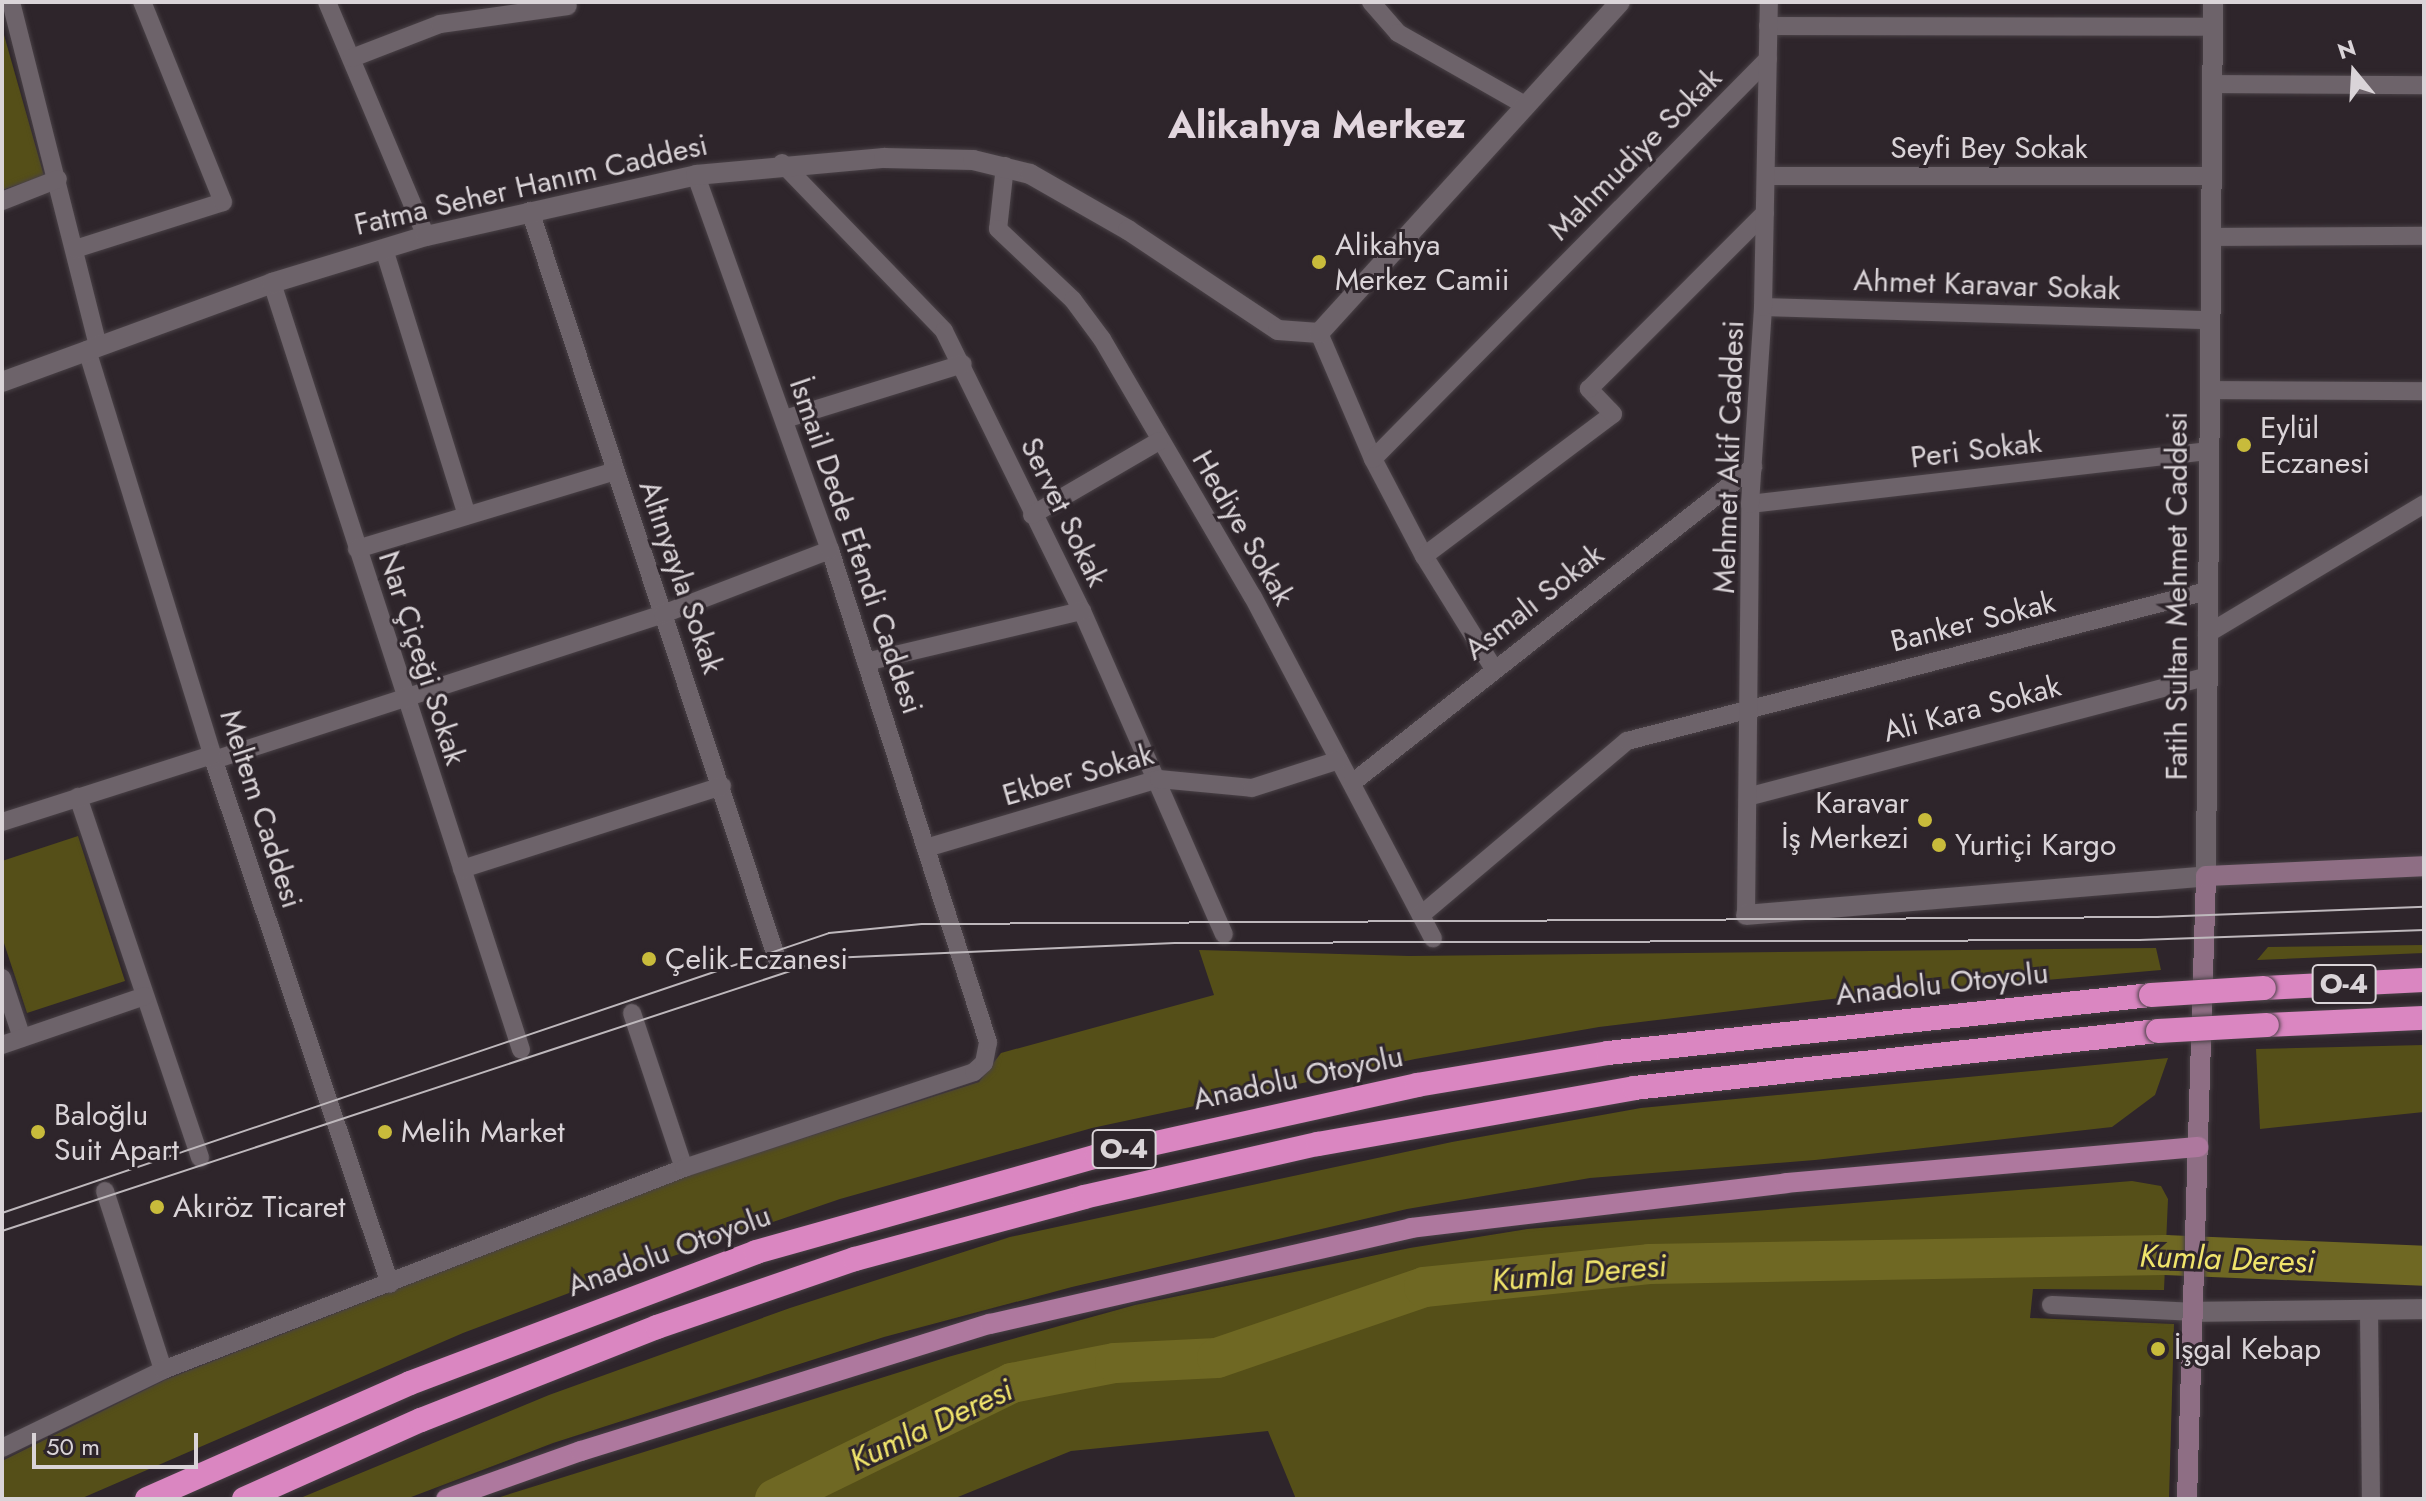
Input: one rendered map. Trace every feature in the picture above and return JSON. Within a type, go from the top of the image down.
[{"type":"highway","name":"Anadolu Otoyolu","points":[[147,1499],[410,1383],[612,1304],[850,1222],[1038,1170],[1417,1085],[1608,1053],[2151,995],[2424,980]]},
{"type":"highway","name":"O-4","points":[[244,1499],[421,1420],[657,1327],[855,1259],[1099,1193],[1378,1132],[1634,1088],[2158,1031],[2424,1018]]},
{"type":"main road","points":[[2206,876],[2424,866]]},
{"type":"main road","name":"Fatih Sultan Mehmet Caddesi","points":[[2187,1499],[2206,876]]},
{"type":"main road","points":[[446,1499],[581,1451],[990,1324],[1411,1228],[1770,1185],[2198,1147]]},
{"type":"street","name":"Meltem Caddesi","points":[[11,2],[9,25],[58,179],[75,249],[92,348],[213,757],[390,1284]]},
{"type":"street","points":[[75,249],[223,202],[142,2]]},
{"type":"street","points":[[327,2],[426,236]]},
{"type":"street","points":[[1371,2],[1398,33],[1523,104]]},
{"type":"street","points":[[1494,669],[1424,556],[1373,459],[1319,333],[1523,104],[1620,2]]},
{"type":"street","name":"Mehmet Akif Caddesi","points":[[1746,915],[1752,707],[1750,504],[1763,307],[1769,2]]},
{"type":"street","name":"Fatih Sultan Mehmet Caddesi","points":[[2206,876],[2213,2]]},
{"type":"street","points":[[352,58],[440,24],[568,6]]},
{"type":"street","points":[[1768,26],[2213,27]]},
{"type":"street","name":"Mahmudiye Sokak","points":[[1373,459],[1768,59]]},
{"type":"street","points":[[2212,84],[2424,85]]},
{"type":"street","name":"Fatma Seher Hanım Caddesi","points":[[2,382],[272,283],[426,236],[696,175],[782,163],[939,158],[1005,166],[1030,174],[1128,230],[1278,330],[1319,333]]},
{"type":"street","name":"Servet Sokak","points":[[782,163],[931,314],[963,364],[1159,779],[1224,934]]},
{"type":"street","name":"Hediye Sokak","points":[[1005,166],[998,229],[1088,316],[1253,597],[1433,938]]},
{"type":"street","name":"İsmail Dede Efendi Caddesi","points":[[2,1448],[163,1370],[684,1168],[974,1072],[984,1063],[988,1042],[956,938],[830,550],[696,175]]},
{"type":"street","name":"Seyfi Bey Sokak","points":[[1766,176],[2211,176]]},
{"type":"street","points":[[2,201],[58,179]]},
{"type":"street","name":"Altınyayla Sokak","points":[[530,211],[778,962]]},
{"type":"street","points":[[1424,556],[1613,414],[1589,389],[1765,213]]},
{"type":"street","points":[[2211,237],[2424,236]]},
{"type":"street","points":[[384,249],[467,515]]},
{"type":"street","name":"Nar Çiçeği Sokak","points":[[272,283],[521,1050]]},
{"type":"street","name":"Ahmet Karavar Sokak","points":[[1763,307],[2210,320]]},
{"type":"street","points":[[785,419],[963,364]]},
{"type":"street","points":[[2209,390],[2424,391]]},
{"type":"street","points":[[1032,515],[1159,441]]},
{"type":"street","name":"Peri Sokak","points":[[1750,504],[2209,451]]},
{"type":"street","name":"Asmalı Sokak","points":[[1352,783],[1753,467]]},
{"type":"street","points":[[357,549],[615,471]]},
{"type":"street","points":[[2207,634],[2424,504]]},
{"type":"street","points":[[2,820],[406,697],[663,614],[830,550]]},
{"type":"street","name":"Banker Sokak","points":[[1421,915],[1627,741],[2207,591]]},
{"type":"street","points":[[866,662],[1082,611]]},
{"type":"street","name":"Ali Kara Sokak","points":[[1751,796],[2206,677]]},
{"type":"street","name":"Ekber Sokak","points":[[926,848],[1159,779],[1252,788],[1339,760]]},
{"type":"street","points":[[462,869],[722,786]]},
{"type":"street","points":[[78,797],[200,1158]]},
{"type":"street","points":[[1746,915],[2206,876]]},
{"type":"street","points":[[2,978],[22,1038]]},
{"type":"street","points":[[2,1045],[145,996]]},
{"type":"street","points":[[632,1013],[684,1168]]},
{"type":"street","points":[[105,1191],[163,1370]]},
{"type":"street","points":[[2051,1305],[2192,1312],[2424,1309]]},
{"type":"street","points":[[2369,1310],[2371,1499]]},
{"type":"shaded area","points":[[2,36],[44,176],[2,190]]},
{"type":"shaded area","points":[[78,836],[125,981],[27,1013],[2,937],[2,861]]},
{"type":"shaded area","points":[[2424,945],[2424,953],[2257,960],[2268,947]]},
{"type":"shaded area","points":[[2156,948],[2161,970],[1840,998],[1599,1027],[1415,1059],[1092,1128],[840,1199],[609,1278],[463,1333],[80,1499],[2,1499],[2,1461],[165,1380],[686,1176],[979,1082],[1001,1053],[1214,995],[1199,950],[1409,956]]},
{"type":"shaded area","points":[[2424,1045],[2424,1112],[2260,1129],[2256,1049]]},
{"type":"shaded area","points":[[2168,1058],[2155,1095],[2112,1127],[1815,1160],[1590,1178],[1407,1209],[1072,1287],[884,1337],[553,1443],[406,1499],[298,1499],[549,1395],[790,1308],[1010,1237],[1452,1142],[1641,1108]]},
{"type":"shaded area","points":[[2132,1181],[2161,1186],[2168,1199],[2164,1290],[2033,1289],[2030,1318],[2174,1324],[2169,1499],[1296,1499],[1268,1431],[1071,1451],[953,1499],[494,1499],[948,1357],[1135,1305],[1410,1248],[1527,1229]]},
{"type":"waterway","name":"Kumla Deresi","points":[[775,1499],[1012,1383],[1115,1363],[1217,1358],[1424,1287],[1649,1264],[2165,1255],[2424,1266]]},
{"type":"tram line","points":[[2,1213],[829,933],[922,924],[2158,917],[2424,907]]},
{"type":"tram line","points":[[2,1231],[830,958],[1175,943],[2140,940],[2424,930]]},
{"type":"place","name":"Alikahya Merkez Camii","points":[[1319,262]]},
{"type":"place","name":"Eylül Eczanesi","points":[[2244,445]]},
{"type":"place","name":"Karavar İş Merkezi","points":[[1925,820]]},
{"type":"place","name":"Yurtiçi Kargo","points":[[1939,845]]},
{"type":"place","name":"Çelik Eczanesi","points":[[649,959]]},
{"type":"place","name":"Baloğlu Suit Apart","points":[[38,1132]]},
{"type":"place","name":"Melih Market","points":[[385,1132]]},
{"type":"place","name":"Akıröz Ticaret","points":[[157,1207]]},
{"type":"place","name":"İşgal Kebap","points":[[2158,1349]]},
{"type":"district","name":"Alikahya Merkez","points":[[1317,125]]}]
